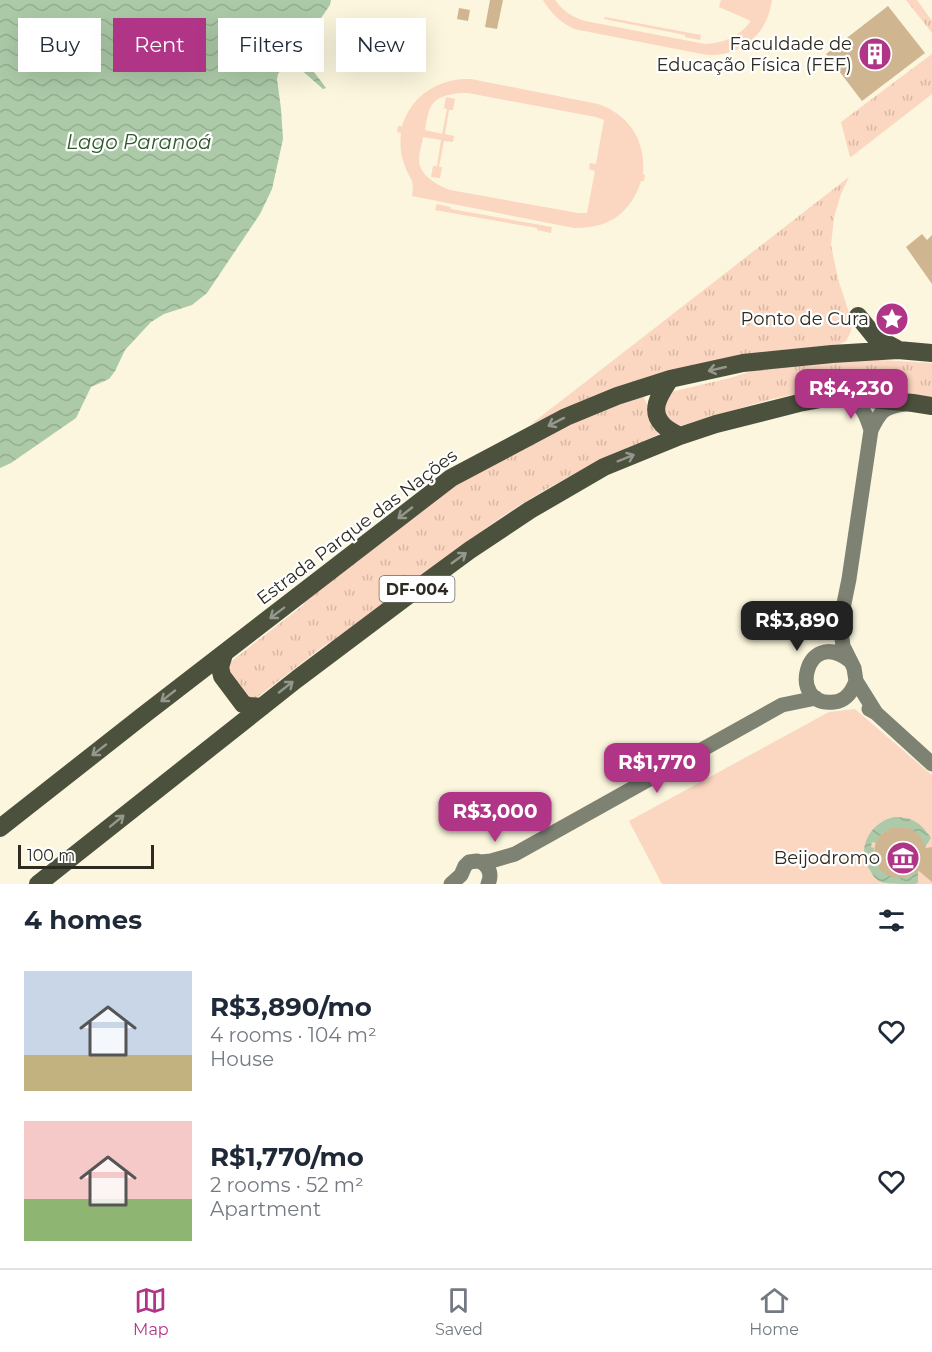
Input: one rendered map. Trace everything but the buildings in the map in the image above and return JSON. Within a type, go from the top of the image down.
[{"type":"highway","points":[[832,354],[854,339],[858,316],[875,337],[898,350]]},
{"type":"highway","name":"Estrada Parque das Nações","points":[[0,828],[451,478],[566,417],[617,396],[670,380],[743,363],[898,350],[932,353]]},
{"type":"highway","points":[[670,380],[659,394],[656,414],[662,424],[680,436]]},
{"type":"highway","name":"DF-004","points":[[38,884],[297,679],[452,564],[530,510],[604,467],[716,424],[825,398],[849,397],[932,406]]},
{"type":"highway","points":[[224,654],[220,667],[222,676],[243,704],[262,707]]},
{"type":"highway","points":[[192,677],[215,685],[234,712],[236,727]]},
{"type":"street","points":[[849,397],[867,414],[871,430]]},
{"type":"street","points":[[876,713],[856,681],[854,668],[843,646],[840,623],[871,430],[877,417],[886,408],[913,403]]},
{"type":"street","points":[[824,653],[840,623]]},
{"type":"street","points":[[849,660],[833,652],[816,656],[807,669],[807,685],[816,698],[831,703],[847,697],[856,681]]},
{"type":"street","points":[[782,705],[806,678]]},
{"type":"street","points":[[847,697],[876,713],[932,764]]},
{"type":"street","points":[[487,874],[492,861],[515,854],[782,705],[816,698]]},
{"type":"street","points":[[458,881],[463,868],[477,861],[487,874]]},
{"type":"green space","points":[[543,0],[555,0],[568,13],[585,21],[705,44],[731,38],[751,21],[719,7],[721,0],[772,0],[765,24],[751,41],[731,52],[707,55],[574,29],[556,17]]},
{"type":"green space","points":[[906,0],[917,0],[932,21],[932,33]]},
{"type":"green space","points":[[605,17],[701,35],[700,40],[604,19]]},
{"type":"green space","points":[[932,54],[932,94],[850,157],[841,122]]},
{"type":"green space","points":[[471,79],[598,104],[609,109],[627,122],[638,140],[642,150],[644,181],[641,181],[631,202],[616,217],[608,222],[586,228],[574,228],[412,196],[412,182],[402,156],[401,133],[397,132],[398,126],[402,126],[411,107],[424,93],[451,81]],"holes":[[[468,93],[604,120],[596,164],[590,163],[589,169],[595,171],[587,213],[450,190],[428,178],[419,163],[423,137],[441,140],[437,166],[433,166],[431,177],[440,178],[442,167],[439,167],[444,141],[453,142],[454,136],[445,134],[449,110],[453,110],[455,99],[446,97],[444,108],[447,109],[442,134],[425,130],[430,108],[443,96]]]},
{"type":"green space","points":[[849,177],[834,217],[831,245],[838,279],[852,322],[846,341],[836,346],[748,354],[600,394],[530,425]]},
{"type":"green space","points":[[437,204],[451,209],[552,227],[551,233],[537,230],[537,228],[435,210]]},
{"type":"green space","points":[[861,359],[932,363],[932,398],[877,390],[825,388],[772,399],[680,426],[668,423],[662,401],[671,392],[765,367]]},
{"type":"green space","points":[[643,395],[659,434],[565,479],[499,519],[447,556],[347,634],[325,645],[255,699],[249,701],[224,667],[301,607],[312,593],[445,491],[537,437]]},
{"type":"green space","points":[[855,709],[932,775],[932,884],[662,884],[629,821],[829,712]]},
{"type":"water","name":"Lago Paranoá","points":[[0,0],[331,0],[321,18],[218,18],[218,72],[279,72],[277,79],[283,139],[272,189],[260,214],[207,293],[192,305],[164,314],[151,322],[125,350],[109,379],[91,387],[76,418],[11,463],[0,468]]},
{"type":"water","name":"Lago Paranoá","points":[[304,72],[314,72],[326,88],[323,89]]},
{"type":"water","points":[[894,817],[916,822],[931,838],[924,849],[908,828],[889,830],[882,834],[876,843],[872,842],[874,858],[883,870],[902,877],[909,876],[918,870],[918,883],[881,882],[866,864],[864,855],[867,838],[878,825]]},
{"type":"place","name":"Faculdade de Educação Física (FEF)","points":[[875,54]]},
{"type":"place","name":"Ponto de Cura","points":[[892,319]]},
{"type":"place","name":"Beijodromo","points":[[903,858]]}]
